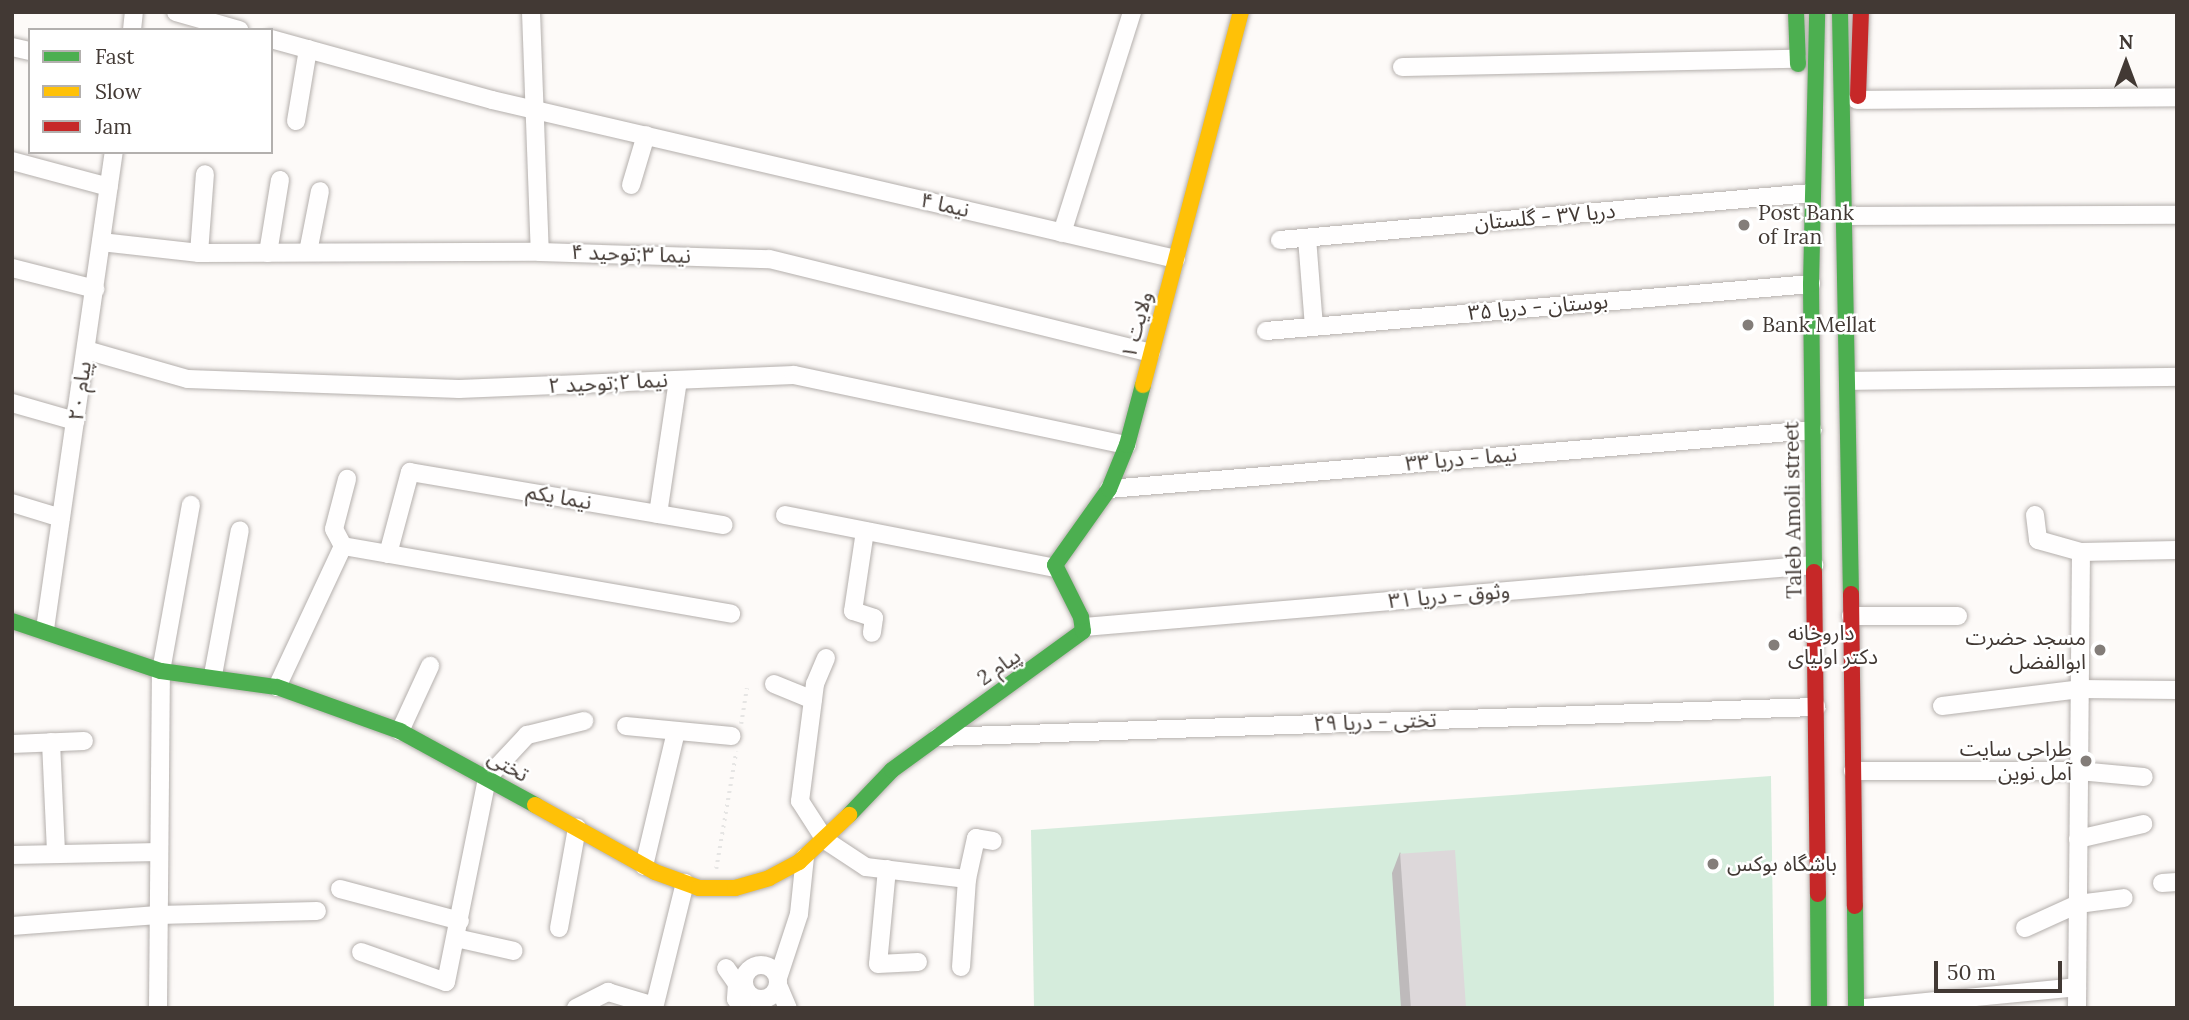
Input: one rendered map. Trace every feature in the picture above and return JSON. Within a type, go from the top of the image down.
[{"type":"main road","name":"ولایت ۱","points":[[1055,568],[1109,489],[1127,445],[1241,12]]},
{"type":"main road","points":[[1796,12],[1797,59],[1814,144]]},
{"type":"main road","name":"Taleb Amoli street","points":[[1816,12],[1818,88],[1811,193],[1811,284],[1819,1008]]},
{"type":"main road","points":[[1840,12],[1845,140],[1856,1008]]},
{"type":"main road","points":[[1845,140],[1857,100],[1861,12]]},
{"type":"main road","points":[[1055,568],[1084,627]]},
{"type":"main road","name":"تختی","points":[[12,621],[46,629],[161,671],[213,675],[277,687],[400,731],[644,866],[685,883],[713,888],[754,884],[805,857],[825,840],[875,785],[934,737]]},
{"type":"main road","name":"پیام 2","points":[[934,737],[1073,641],[1084,627]]},
{"type":"main road","points":[[1817,832],[1822,846],[1835,856],[1843,857],[1854,840]]},
{"type":"main road","points":[[1818,929],[1828,914],[1842,909],[1856,924]]},
{"type":"street","points":[[176,12],[228,28]]},
{"type":"street","points":[[531,12],[540,251]]},
{"type":"street","points":[[1062,233],[1132,12]]},
{"type":"street","name":"نیما ۴","points":[[273,40],[535,110],[1176,260]]},
{"type":"street","points":[[296,121],[308,49]]},
{"type":"street","points":[[1402,67],[1797,59]]},
{"type":"street","points":[[1857,100],[2177,97]]},
{"type":"street","points":[[631,185],[646,135]]},
{"type":"street","name":"پیام ۲۰","points":[[46,629],[114,154]]},
{"type":"street","points":[[12,161],[109,187]]},
{"type":"street","points":[[199,253],[205,174]]},
{"type":"street","points":[[268,253],[280,180]]},
{"type":"street","points":[[308,252],[320,191]]},
{"type":"street","name":"دریا ۳۷ - گلستان","points":[[1280,240],[1811,193]]},
{"type":"street","points":[[1845,216],[2177,215]]},
{"type":"street","points":[[1307,237],[1314,327]]},
{"type":"street","name":"نیما ۳;توحید ۴","points":[[101,242],[199,253],[540,251],[769,260],[1151,353]]},
{"type":"street","points":[[12,268],[94,289]]},
{"type":"street","name":"بوستان - دریا ۳۵","points":[[1266,331],[1811,284]]},
{"type":"street","name":"نیما ۲;توحید ۲","points":[[86,350],[188,379],[459,390],[794,375],[1127,445]]},
{"type":"street","points":[[1848,381],[2177,377]]},
{"type":"street","points":[[678,380],[657,514],[724,525]]},
{"type":"street","points":[[12,403],[75,421]]},
{"type":"street","name":"نیما - دریا ۳۳","points":[[1109,489],[1813,430]]},
{"type":"street","name":"نیما یکم","points":[[388,554],[410,472],[657,514]]},
{"type":"street","points":[[343,546],[334,528],[346,479]]},
{"type":"street","points":[[12,503],[61,518]]},
{"type":"street","points":[[158,1008],[161,671],[191,505]]},
{"type":"street","points":[[785,515],[1055,568]]},
{"type":"street","points":[[2035,515],[2038,540],[2081,552],[2177,550]]},
{"type":"street","points":[[213,675],[240,530]]},
{"type":"street","points":[[865,531],[853,611],[874,618],[872,633]]},
{"type":"street","points":[[343,546],[731,614]]},
{"type":"street","points":[[277,687],[343,546]]},
{"type":"street","points":[[2077,1008],[2081,552]]},
{"type":"street","name":"وثوق - دریا ۳۱","points":[[1084,627],[1814,565]]},
{"type":"street","points":[[1851,616],[1958,616]]},
{"type":"street","points":[[826,658],[813,700],[800,801],[825,840],[866,867],[967,879]]},
{"type":"street","points":[[400,731],[430,666]]},
{"type":"street","points":[[774,684],[813,700]]},
{"type":"street","points":[[1942,706],[2080,689],[2177,690]]},
{"type":"street","name":"تختی - دریا ۲۹","points":[[934,737],[1816,707]]},
{"type":"street","points":[[361,952],[446,982],[487,778],[527,735],[584,721]]},
{"type":"street","points":[[626,726],[736,740]]},
{"type":"street","points":[[644,866],[676,732]]},
{"type":"street","points":[[12,744],[84,741]]},
{"type":"street","points":[[51,742],[56,854]]},
{"type":"street","points":[[1853,771],[2079,771],[2144,777]]},
{"type":"street","points":[[2078,839],[2143,824]]},
{"type":"street","points":[[559,928],[576,828]]},
{"type":"street","points":[[961,967],[967,879],[976,838],[993,841]]},
{"type":"street","points":[[12,855],[159,852]]},
{"type":"street","points":[[726,968],[750,995],[763,1000],[775,993],[799,914],[805,857]]},
{"type":"street","points":[[887,870],[878,964],[918,962]]},
{"type":"street","points":[[576,1008],[608,992],[654,1007],[685,883]]},
{"type":"street","points":[[340,889],[514,951]]},
{"type":"street","points":[[2025,929],[2077,904],[2124,898]]},
{"type":"street","points":[[12,926],[159,915],[317,911]]},
{"type":"street","points":[[742,1008],[736,999],[740,984],[748,970],[760,964],[773,968],[788,1008]]},
{"type":"street","points":[[1864,1008],[2077,987]]},
{"type":"path","points":[[713,888],[736,740],[747,688]]},
{"type":"green space","points":[[1771,776],[1774,1008],[1034,1008],[1031,830]]},
{"type":"building","points":[[1455,850],[1466,1008],[1411,1008],[1400,854]]},
{"type":"traffic: fast","points":[[1796,12],[1798,64]]},
{"type":"traffic: fast","points":[[1814,572],[1811,284],[1817,12]]},
{"type":"traffic: fast","points":[[1840,12],[1851,594]]},
{"type":"traffic: fast","points":[[849,815],[892,770],[1083,631],[1081,617],[1055,565],[1109,489],[1127,445],[1143,385]]},
{"type":"traffic: fast","points":[[12,621],[161,671],[277,687],[400,731],[535,805]]},
{"type":"traffic: fast","points":[[1818,894],[1819,1008]]},
{"type":"traffic: fast","points":[[1855,906],[1856,1008]]},
{"type":"traffic: slow","points":[[1143,385],[1241,12]]},
{"type":"traffic: slow","points":[[535,805],[655,872],[699,888],[735,888],[769,878],[799,862],[849,815]]},
{"type":"traffic: jam","points":[[1858,96],[1861,12]]},
{"type":"traffic: jam","points":[[1814,572],[1818,894]]},
{"type":"traffic: jam","points":[[1851,594],[1855,906]]},
{"type":"place","name":"Post Bank of Iran","points":[[1744,225]]},
{"type":"place","name":"Bank Mellat","points":[[1748,325]]},
{"type":"place","name":"داروخانه دکتر اولیای","points":[[1774,645]]},
{"type":"place","name":"مسجد حضرت ابوالفضل","points":[[2100,650]]},
{"type":"place","name":"طراحی سایت آمل نوین","points":[[2086,761]]},
{"type":"place","name":"باشگاه‌ بوکس","points":[[1713,864]]}]
